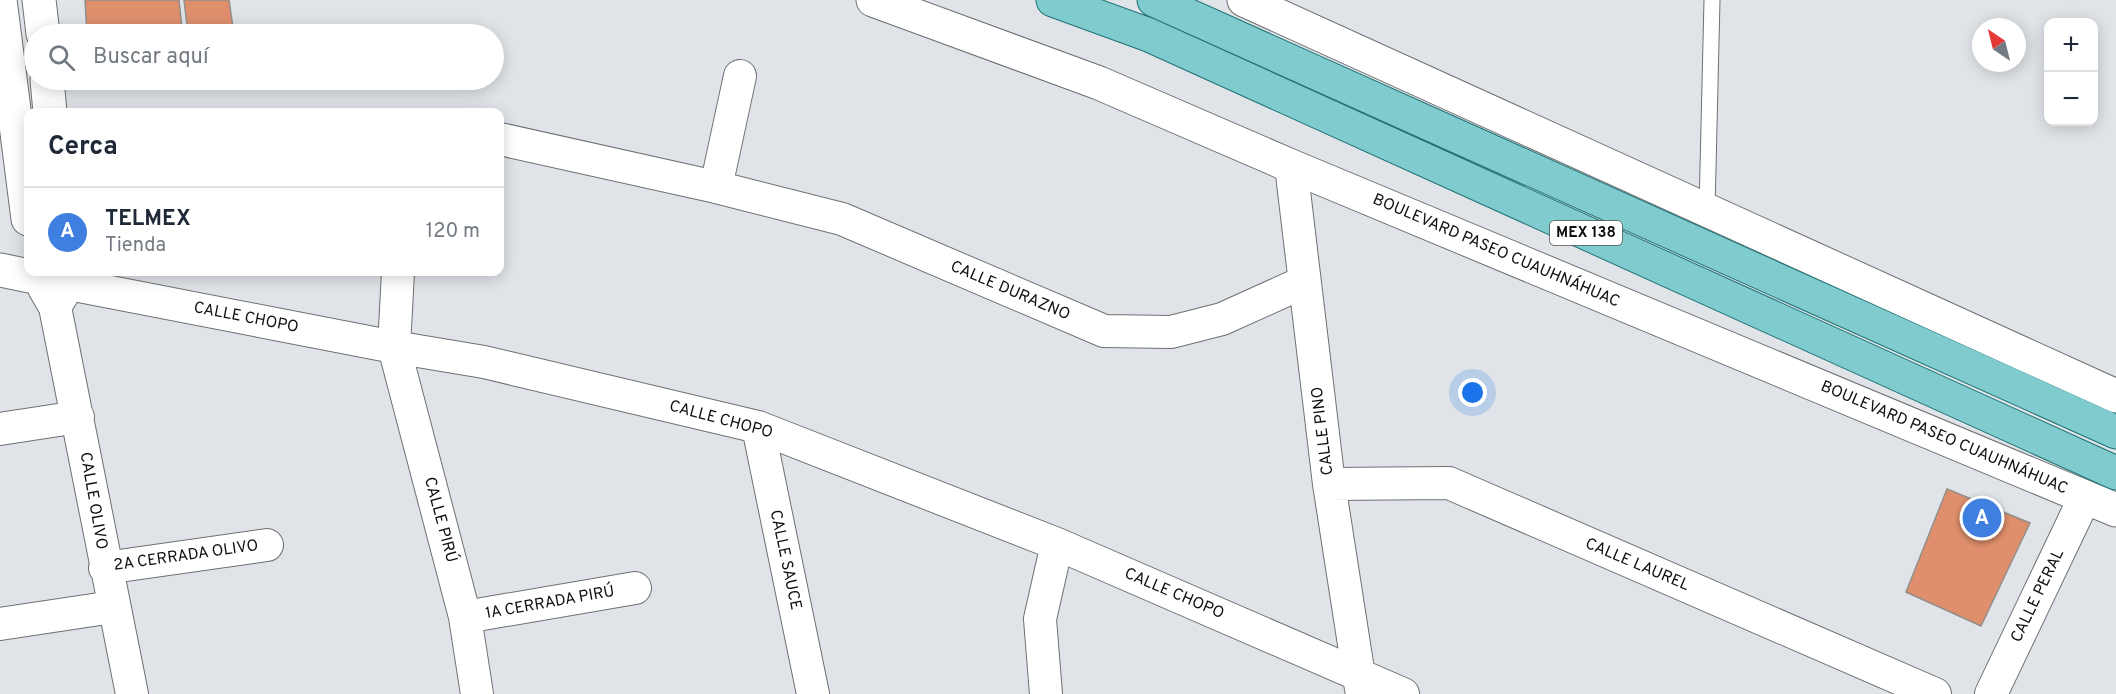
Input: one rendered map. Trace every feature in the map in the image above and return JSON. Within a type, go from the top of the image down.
[{"type":"main road","name":"MEX 138","points":[[1053,0],[1149,35],[2116,473]]},
{"type":"main road","name":"MEX 138","points":[[1154,0],[2116,432]]},
{"type":"street","points":[[0,0],[24,188]]},
{"type":"street","points":[[39,0],[42,24]]},
{"type":"street","name":"BOULEVARD PASEO CUAUHNÁHUAC","points":[[873,0],[1099,83],[1292,166],[2116,510]]},
{"type":"street","points":[[1244,0],[2116,396]]},
{"type":"street","points":[[716,187],[740,76]]},
{"type":"street","points":[[48,90],[50,108]]},
{"type":"street","name":"CALLE DURAZNO","points":[[504,140],[716,187],[842,219],[1104,331],[1171,332],[1222,319],[1304,282]]},
{"type":"street","name":"CALLE PINO","points":[[1292,166],[1329,484],[1360,684]]},
{"type":"street","name":"CALLE CHOPO","points":[[0,270],[24,275]]},
{"type":"street","name":"CALLE CHOPO","points":[[26,276],[394,347],[484,362],[758,427],[1057,544],[1360,684],[1403,694]]},
{"type":"street","points":[[394,347],[398,276]]},
{"type":"street","name":"CALLE OLIVO","points":[[53,282],[105,568],[132,694]]},
{"type":"street","name":"CALLE PIRÚ","points":[[394,347],[465,617],[477,694]]},
{"type":"street","points":[[0,429],[78,417]]},
{"type":"street","name":"CALLE SAUCE","points":[[758,427],[813,694]]},
{"type":"street","name":"CALLE LAUREL","points":[[1329,484],[1449,483],[1935,694]]},
{"type":"street","name":"CALLE PERAL","points":[[1991,694],[2085,497]]},
{"type":"street","points":[[1046,694],[1040,619],[1057,544]]},
{"type":"street","name":"2A CERRADA OLIVO","points":[[105,568],[267,545]]},
{"type":"street","name":"1A CERRADA PIRÚ","points":[[465,617],[635,588]]},
{"type":"street","points":[[0,624],[113,607]]},
{"type":"lane","points":[[1707,210],[1712,0]]},
{"type":"building","points":[[85,0],[179,0],[182,24],[86,24]]},
{"type":"building","points":[[184,0],[229,0],[233,24],[187,24]]},
{"type":"building","points":[[1947,489],[2030,523],[1981,626],[1906,592]]},
{"type":"place","name":"TELMEX","points":[[1982,518]]}]
